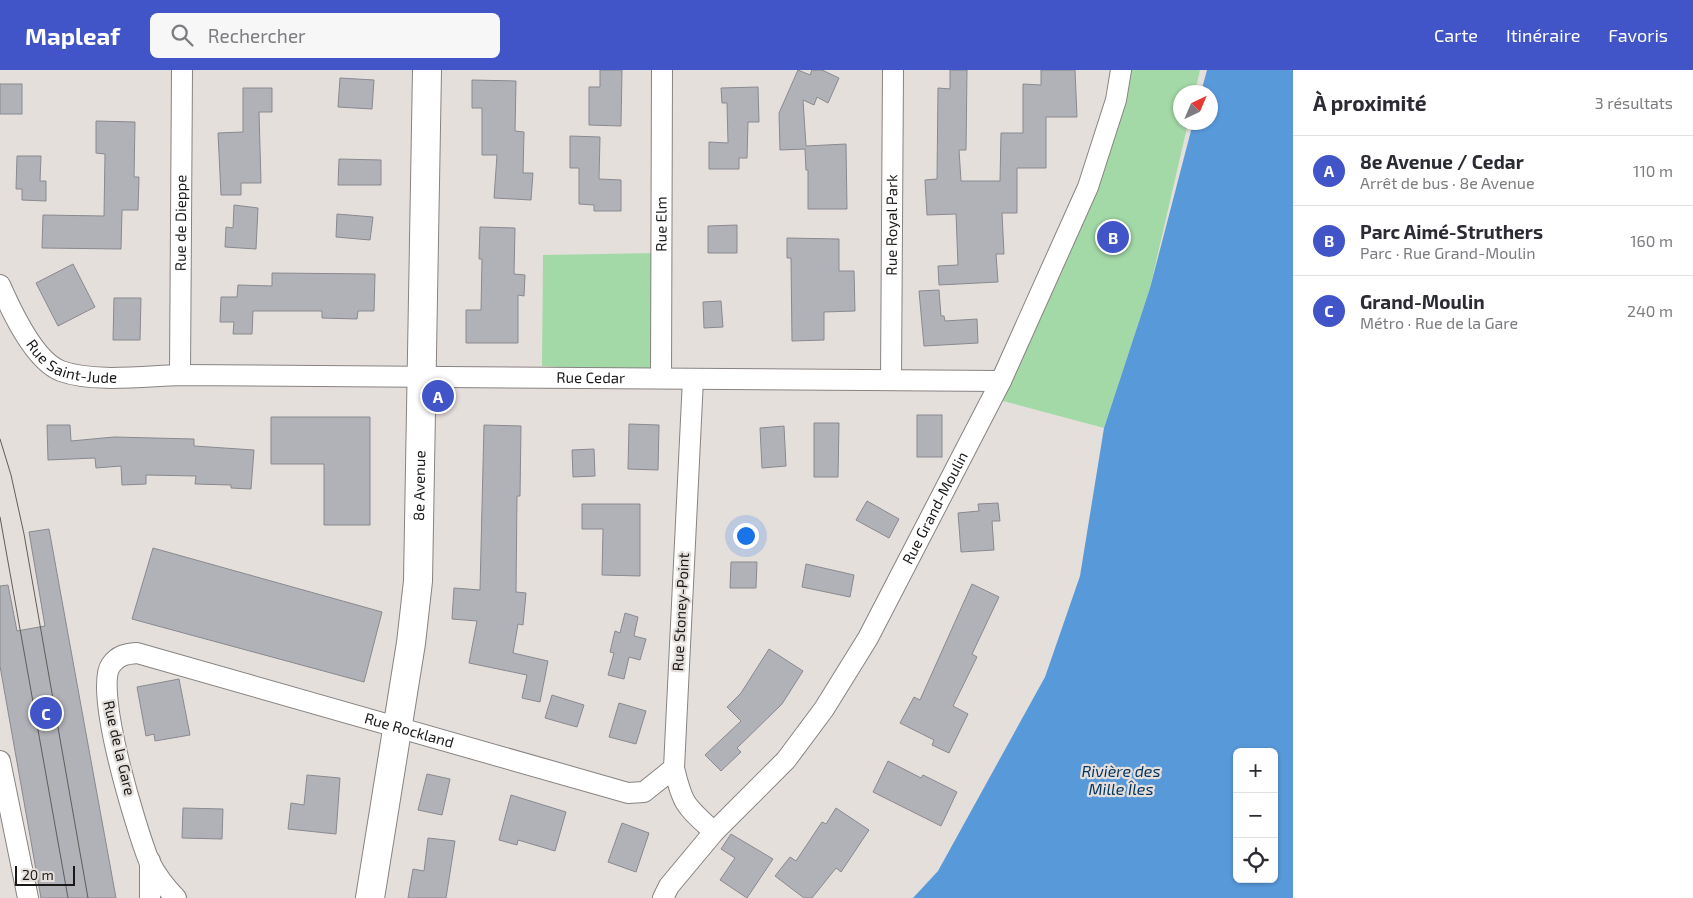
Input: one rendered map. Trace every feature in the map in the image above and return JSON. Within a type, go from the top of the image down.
[{"type":"street","name":"Rue de Dieppe","points":[[180,375],[182,70]]},
{"type":"street","name":"8e Avenue","points":[[370,898],[411,642],[418,581],[427,70]]},
{"type":"street","name":"Rue Elm","points":[[661,378],[662,70]]},
{"type":"street","name":"Rue Royal Park","points":[[891,380],[893,70]]},
{"type":"street","name":"Rue Grand-Moulin","points":[[663,898],[669,886],[714,832],[786,760],[824,709],[868,638],[1001,381],[1088,186],[1116,100],[1121,70]]},
{"type":"street","name":"Rue Saint-Jude","points":[[0,285],[33,348],[60,371],[90,376],[180,375]]},
{"type":"street","name":"Rue Cedar","points":[[180,375],[1001,381]]},
{"type":"street","name":"Rue Stoney-Point","points":[[693,379],[674,768],[681,797],[687,807],[714,832]]},
{"type":"street","name":"Rue Rockland","points":[[137,653],[628,793],[644,792],[674,768]]},
{"type":"street","name":"Rue de la Gare","points":[[137,653],[122,654],[110,665],[106,677],[106,701],[121,768],[150,861],[150,898]]},
{"type":"street","points":[[0,761],[28,898]]},
{"type":"street","name":"Rue de la Gare","points":[[150,861],[176,898]]},
{"type":"green space","points":[[1121,70],[1200,70],[1197,85],[1173,85],[1173,130],[1186,130],[1150,288],[1104,428],[992,398],[1088,187]]},
{"type":"green space","points":[[656,253],[655,372],[542,366],[543,255]]},
{"type":"water","name":"Rivière des Mille Îles","points":[[1207,70],[1293,70],[1293,898],[913,898],[938,871],[1045,677],[1080,576],[1104,428],[1150,288],[1191,130],[1218,130],[1218,85],[1203,85]]},
{"type":"building","points":[[600,70],[622,70],[621,126],[589,125],[589,87],[600,87]]},
{"type":"building","points":[[798,70],[810,75],[812,70],[822,70],[839,78],[828,103],[817,97],[814,105],[803,100],[806,146],[846,144],[847,209],[808,209],[808,170],[806,170],[805,149],[780,150],[779,113]]},
{"type":"building","points":[[950,70],[967,70],[966,150],[959,150],[961,181],[1000,181],[1001,133],[1023,133],[1023,84],[1041,85],[1041,70],[1075,70],[1077,117],[1046,117],[1046,168],[1017,168],[1017,213],[1002,213],[1004,254],[996,254],[998,282],[939,285],[938,266],[958,265],[956,214],[927,215],[925,180],[937,179],[938,88],[950,89]]},
{"type":"building","points":[[340,78],[374,80],[372,109],[338,107]]},
{"type":"building","points":[[472,80],[516,81],[515,131],[524,132],[523,173],[533,173],[531,200],[494,198],[497,155],[482,155],[482,108],[472,108]]},
{"type":"building","points":[[0,84],[22,84],[22,114],[0,114]]},
{"type":"building","points":[[758,87],[759,122],[748,122],[747,158],[739,158],[739,169],[709,169],[709,142],[728,143],[727,103],[722,103],[721,88]]},
{"type":"building","points":[[243,88],[272,88],[272,112],[259,112],[261,183],[241,183],[241,195],[221,195],[218,133],[243,132]]},
{"type":"building","points":[[96,121],[135,122],[134,177],[139,177],[138,210],[122,210],[121,249],[42,248],[43,215],[104,216],[105,154],[96,153]]},
{"type":"building","points":[[570,136],[600,137],[599,179],[621,180],[621,211],[594,211],[594,205],[579,204],[579,168],[570,168]]},
{"type":"building","points":[[17,156],[41,156],[40,181],[46,181],[46,201],[22,200],[22,189],[16,189]]},
{"type":"building","points":[[339,159],[381,160],[381,185],[338,185]]},
{"type":"building","points":[[234,205],[258,208],[256,249],[225,247],[226,227],[233,228]]},
{"type":"building","points":[[337,214],[373,217],[370,240],[336,237]]},
{"type":"building","points":[[737,225],[737,253],[708,253],[708,226]]},
{"type":"building","points":[[480,227],[515,228],[514,274],[525,275],[524,296],[518,295],[518,343],[466,343],[466,310],[481,310],[482,259],[479,259]]},
{"type":"building","points":[[787,238],[839,239],[839,271],[854,271],[855,311],[824,312],[824,340],[792,341],[791,258],[787,258]]},
{"type":"building","points":[[73,264],[95,307],[58,326],[36,283]]},
{"type":"building","points":[[272,273],[375,274],[374,311],[358,311],[357,319],[322,318],[322,311],[253,311],[252,334],[233,334],[234,322],[220,322],[221,297],[237,297],[238,285],[272,286]]},
{"type":"building","points":[[939,290],[941,316],[944,316],[945,321],[977,319],[978,343],[924,346],[919,291]]},
{"type":"building","points":[[114,298],[141,298],[140,340],[113,340]]},
{"type":"building","points":[[721,301],[723,327],[704,328],[703,302]]},
{"type":"building","points":[[917,415],[942,415],[942,457],[917,457]]},
{"type":"building","points":[[271,417],[370,417],[370,525],[324,525],[324,464],[271,464]]},
{"type":"building","points":[[814,423],[839,423],[838,477],[814,477]]},
{"type":"building","points":[[629,424],[659,425],[658,470],[628,469]]},
{"type":"building","points":[[47,425],[70,425],[71,441],[114,437],[194,439],[194,446],[254,450],[251,489],[231,488],[231,485],[195,484],[196,476],[146,475],[146,484],[122,485],[121,466],[96,468],[95,458],[48,460]]},
{"type":"building","points":[[484,425],[521,426],[520,496],[517,496],[516,592],[526,593],[523,625],[518,624],[513,653],[548,661],[540,702],[522,698],[527,675],[469,663],[477,621],[452,619],[454,588],[480,590]]},
{"type":"building","points":[[784,426],[786,466],[762,468],[760,428]]},
{"type":"building","points":[[594,449],[595,476],[573,477],[572,450]]},
{"type":"building","points":[[867,501],[899,519],[889,538],[856,520]]},
{"type":"building","points":[[998,503],[1000,521],[992,521],[994,550],[961,552],[958,513],[979,511],[978,504]]},
{"type":"building","points":[[582,504],[640,504],[640,576],[602,575],[603,529],[582,529]]},
{"type":"building","points":[[49,529],[116,898],[41,898],[0,666],[0,586],[8,585],[17,631],[45,626],[29,532]]},
{"type":"building","points":[[153,548],[382,612],[364,682],[132,619]]},
{"type":"building","points":[[731,562],[757,562],[756,588],[730,588]]},
{"type":"building","points":[[806,564],[854,575],[850,597],[802,587]]},
{"type":"building","points":[[972,584],[999,597],[972,654],[977,657],[953,706],[968,714],[949,753],[932,745],[934,740],[900,723],[914,697],[920,700]]},
{"type":"building","points":[[625,613],[638,617],[634,636],[646,639],[640,660],[629,657],[624,679],[608,675],[614,653],[610,652],[615,631],[620,633]]},
{"type":"building","points":[[769,649],[803,671],[782,704],[737,748],[741,752],[721,771],[705,755],[741,721],[727,707],[741,693]]},
{"type":"building","points":[[179,679],[190,735],[155,741],[154,734],[146,736],[137,687]]},
{"type":"building","points":[[552,695],[584,705],[577,727],[545,718]]},
{"type":"building","points":[[619,703],[646,711],[636,744],[609,737]]},
{"type":"building","points":[[888,761],[921,778],[923,775],[957,792],[941,826],[873,792]]},
{"type":"building","points":[[427,774],[450,779],[442,815],[418,810]]},
{"type":"building","points":[[307,775],[340,778],[336,834],[288,829],[291,803],[304,805]]},
{"type":"building","points":[[511,795],[566,812],[555,851],[518,840],[517,845],[499,840]]},
{"type":"building","points":[[183,808],[223,809],[222,839],[182,838]]},
{"type":"building","points":[[836,808],[869,830],[841,872],[836,868],[812,898],[804,898],[775,876],[790,857],[796,861],[822,822],[826,824]]},
{"type":"building","points":[[622,823],[649,833],[636,872],[608,862]]},
{"type":"building","points":[[731,834],[773,859],[747,898],[720,880],[735,858],[721,849]]},
{"type":"building","points":[[428,838],[455,841],[446,898],[408,898],[413,869],[424,871]]},
{"type":"tram line","points":[[0,439],[11,475],[24,534],[88,898]]},
{"type":"tram line","points":[[0,517],[68,898]]},
{"type":"place","name":"Parc Aimé-Struthers","points":[[1113,237]]},
{"type":"place","name":"8e Avenue / Cedar","points":[[438,396]]},
{"type":"place","name":"Grand-Moulin","points":[[46,713]]}]
